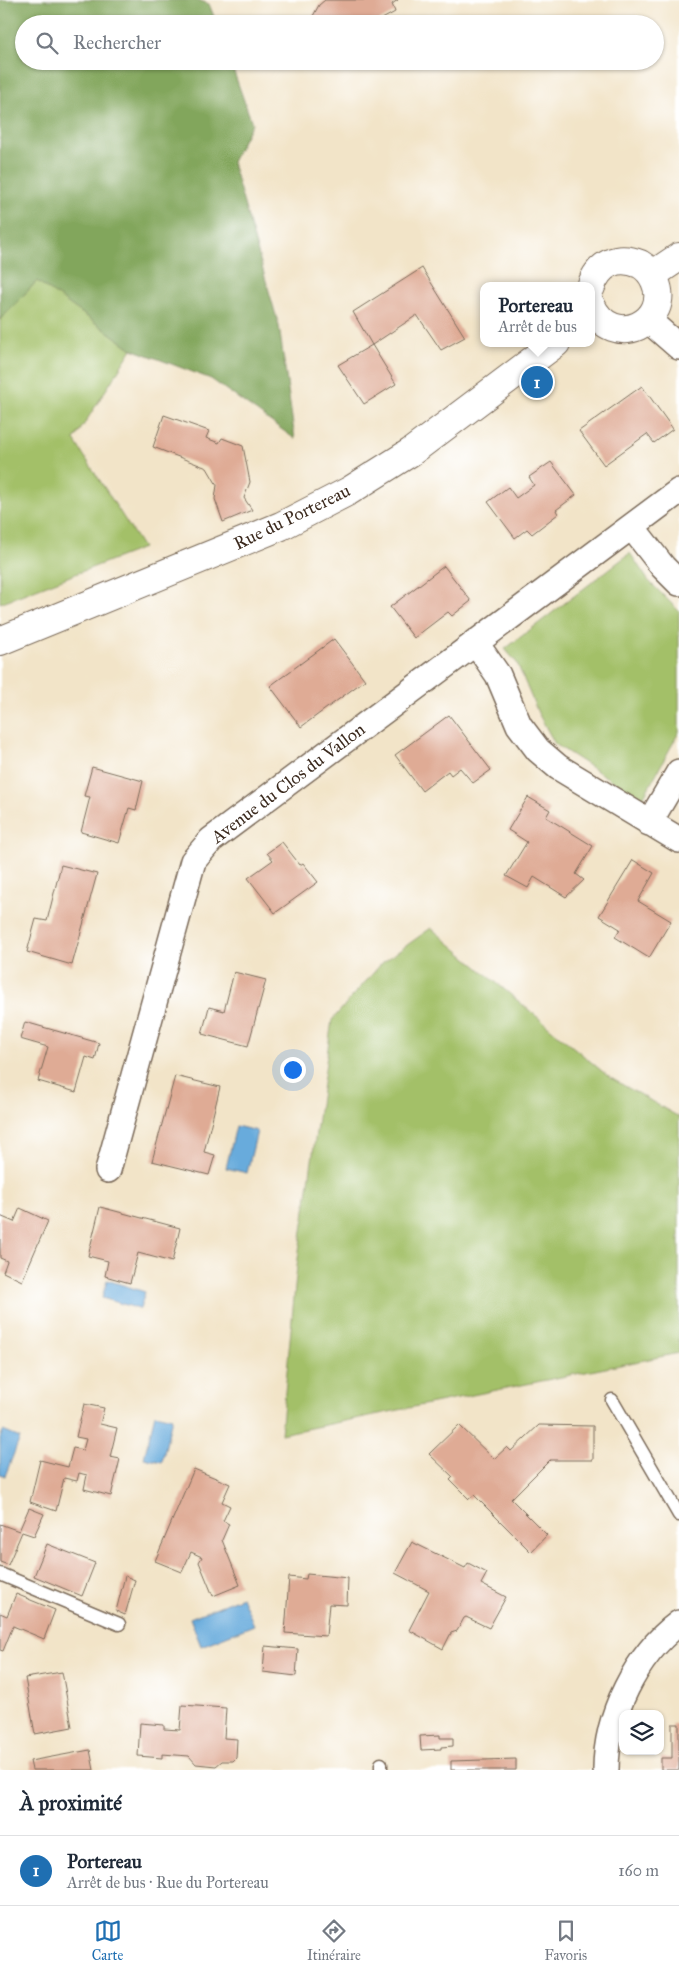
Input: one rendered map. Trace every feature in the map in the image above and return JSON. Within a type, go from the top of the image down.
[{"type":"street","points":[[652,275],[679,257]]},
{"type":"street","points":[[592,282],[600,270],[610,263],[621,260],[633,261],[644,267],[657,284],[658,303],[648,320],[638,326],[626,330],[614,328],[603,323],[595,315]]},
{"type":"street","points":[[648,320],[679,347]]},
{"type":"street","name":"Rue du Portereau","points":[[0,641],[282,526],[349,491],[412,452],[551,347]]},
{"type":"street","name":"Avenue du Clos du Vallon","points":[[108,1170],[192,861],[211,840],[679,491]]},
{"type":"street","points":[[632,527],[663,567],[679,582]]},
{"type":"street","points":[[475,642],[498,675],[519,725],[538,750],[558,767],[679,840]]},
{"type":"street","points":[[649,823],[679,772]]},
{"type":"street","points":[[606,1770],[606,1755],[618,1707],[637,1666],[671,1628],[679,1623]]},
{"type":"lane","points":[[612,1400],[679,1515]]},
{"type":"lane","points":[[0,1574],[119,1624]]},
{"type":"green space","points":[[0,0],[198,0],[209,4],[213,15],[15,15],[15,70],[233,70],[252,123],[232,162],[279,326],[295,439],[211,379],[132,349],[37,281],[0,320]]},
{"type":"green space","points":[[37,281],[132,349],[74,440],[143,548],[0,603],[0,320]]},
{"type":"green space","points":[[630,553],[648,580],[679,611],[679,732],[642,800],[555,744],[538,713],[517,663],[505,649]]},
{"type":"green space","points":[[431,928],[609,1077],[679,1117],[679,1353],[281,1434],[297,1266],[332,1020],[382,963]]},
{"type":"water","points":[[236,1126],[257,1131],[247,1173],[226,1168]]},
{"type":"water","points":[[107,1280],[145,1292],[140,1309],[102,1298]]},
{"type":"water","points":[[155,1414],[172,1418],[162,1462],[144,1458]]},
{"type":"water","points":[[3,1431],[20,1438],[5,1476],[0,1474],[0,1438]]},
{"type":"water","points":[[242,1597],[254,1625],[201,1646],[190,1618]]},
{"type":"building","points":[[325,0],[398,0],[392,4],[395,12],[390,15],[314,15],[319,5]]},
{"type":"building","points":[[422,268],[465,337],[441,350],[417,315],[372,345],[353,312]]},
{"type":"building","points":[[372,345],[396,384],[364,404],[338,365]]},
{"type":"building","points":[[642,386],[673,429],[654,443],[647,434],[604,465],[579,431]]},
{"type":"building","points":[[164,415],[209,431],[206,438],[219,443],[222,438],[243,446],[250,482],[244,498],[252,510],[223,522],[215,499],[217,485],[207,468],[153,447]]},
{"type":"building","points":[[551,462],[576,495],[556,510],[558,514],[532,534],[527,529],[515,538],[488,502],[508,487],[516,498],[534,485],[529,477]]},
{"type":"building","points":[[444,566],[471,601],[452,616],[448,612],[414,638],[390,607]]},
{"type":"building","points":[[334,639],[365,680],[301,727],[270,686]]},
{"type":"building","points":[[449,715],[491,770],[473,783],[460,768],[451,775],[448,771],[422,791],[395,755]]},
{"type":"building","points":[[92,767],[143,781],[136,810],[129,808],[119,843],[81,832],[90,797],[84,796]]},
{"type":"building","points":[[528,797],[550,810],[546,817],[593,846],[576,874],[584,880],[566,897],[534,877],[528,888],[506,876],[527,842],[508,830]]},
{"type":"building","points":[[282,842],[300,865],[303,863],[318,882],[275,913],[248,878],[273,860],[267,853]]},
{"type":"building","points":[[633,860],[654,873],[638,901],[671,921],[649,958],[615,937],[620,929],[599,916]]},
{"type":"building","points":[[61,865],[97,874],[72,965],[27,952],[36,919],[47,921]]},
{"type":"building","points":[[234,972],[266,980],[248,1046],[202,1034],[209,1007],[224,1011]]},
{"type":"building","points":[[25,1022],[99,1043],[95,1060],[86,1057],[76,1092],[38,1081],[48,1047],[20,1039]]},
{"type":"building","points":[[175,1076],[220,1087],[204,1152],[215,1155],[209,1175],[152,1161]]},
{"type":"building","points":[[100,1207],[180,1228],[172,1262],[138,1253],[130,1283],[105,1276],[108,1261],[88,1256]]},
{"type":"building","points":[[20,1208],[48,1221],[22,1281],[3,1272],[7,1261],[0,1258],[0,1216],[14,1222]]},
{"type":"building","points":[[84,1404],[104,1408],[100,1424],[117,1428],[110,1457],[120,1459],[111,1496],[84,1489],[87,1475],[79,1473],[77,1481],[64,1478],[56,1511],[30,1502],[40,1460],[68,1467],[73,1448],[83,1450],[86,1439],[76,1437]]},
{"type":"building","points":[[459,1425],[494,1459],[507,1447],[511,1451],[539,1425],[593,1426],[593,1460],[550,1460],[511,1499],[547,1535],[531,1552],[474,1495],[469,1499],[450,1480],[453,1477],[429,1454]]},
{"type":"building","points":[[194,1469],[230,1484],[222,1502],[230,1506],[223,1521],[229,1524],[222,1540],[240,1585],[213,1596],[199,1562],[202,1557],[191,1552],[182,1572],[155,1561]]},
{"type":"building","points":[[29,1508],[44,1514],[34,1536],[22,1532],[8,1565],[0,1562],[0,1524],[19,1531]]},
{"type":"building","points":[[412,1542],[465,1568],[468,1563],[487,1573],[481,1584],[506,1597],[489,1628],[466,1617],[457,1631],[451,1633],[443,1649],[409,1630],[429,1591],[395,1573]]},
{"type":"building","points":[[47,1544],[95,1563],[82,1596],[34,1576]]},
{"type":"building","points":[[307,1574],[348,1578],[347,1605],[329,1604],[326,1636],[285,1633],[289,1577],[306,1579]]},
{"type":"building","points":[[125,1576],[135,1580],[125,1615],[116,1611]]},
{"type":"building","points":[[16,1594],[55,1610],[44,1639],[13,1626],[3,1651],[0,1650],[0,1613],[7,1616]]},
{"type":"building","points":[[265,1646],[298,1649],[296,1676],[263,1672]]},
{"type":"building","points":[[62,1672],[72,1727],[35,1734],[25,1678]]},
{"type":"building","points":[[182,1705],[226,1708],[224,1738],[237,1739],[236,1758],[233,1761],[222,1761],[216,1766],[196,1764],[189,1756],[162,1754],[162,1758],[138,1756],[140,1723],[164,1725],[164,1729],[180,1730]]},
{"type":"building","points":[[672,1724],[679,1724],[679,1770],[661,1770],[661,1758],[672,1758]]},
{"type":"building","points":[[440,1735],[440,1738],[453,1738],[453,1746],[421,1750],[420,1736]]},
{"type":"building","points":[[90,1750],[94,1770],[32,1770],[30,1761]]},
{"type":"building","points":[[516,1759],[516,1770],[451,1770],[451,1761]]},
{"type":"place","name":"Portereau","points":[[537,382]]}]
